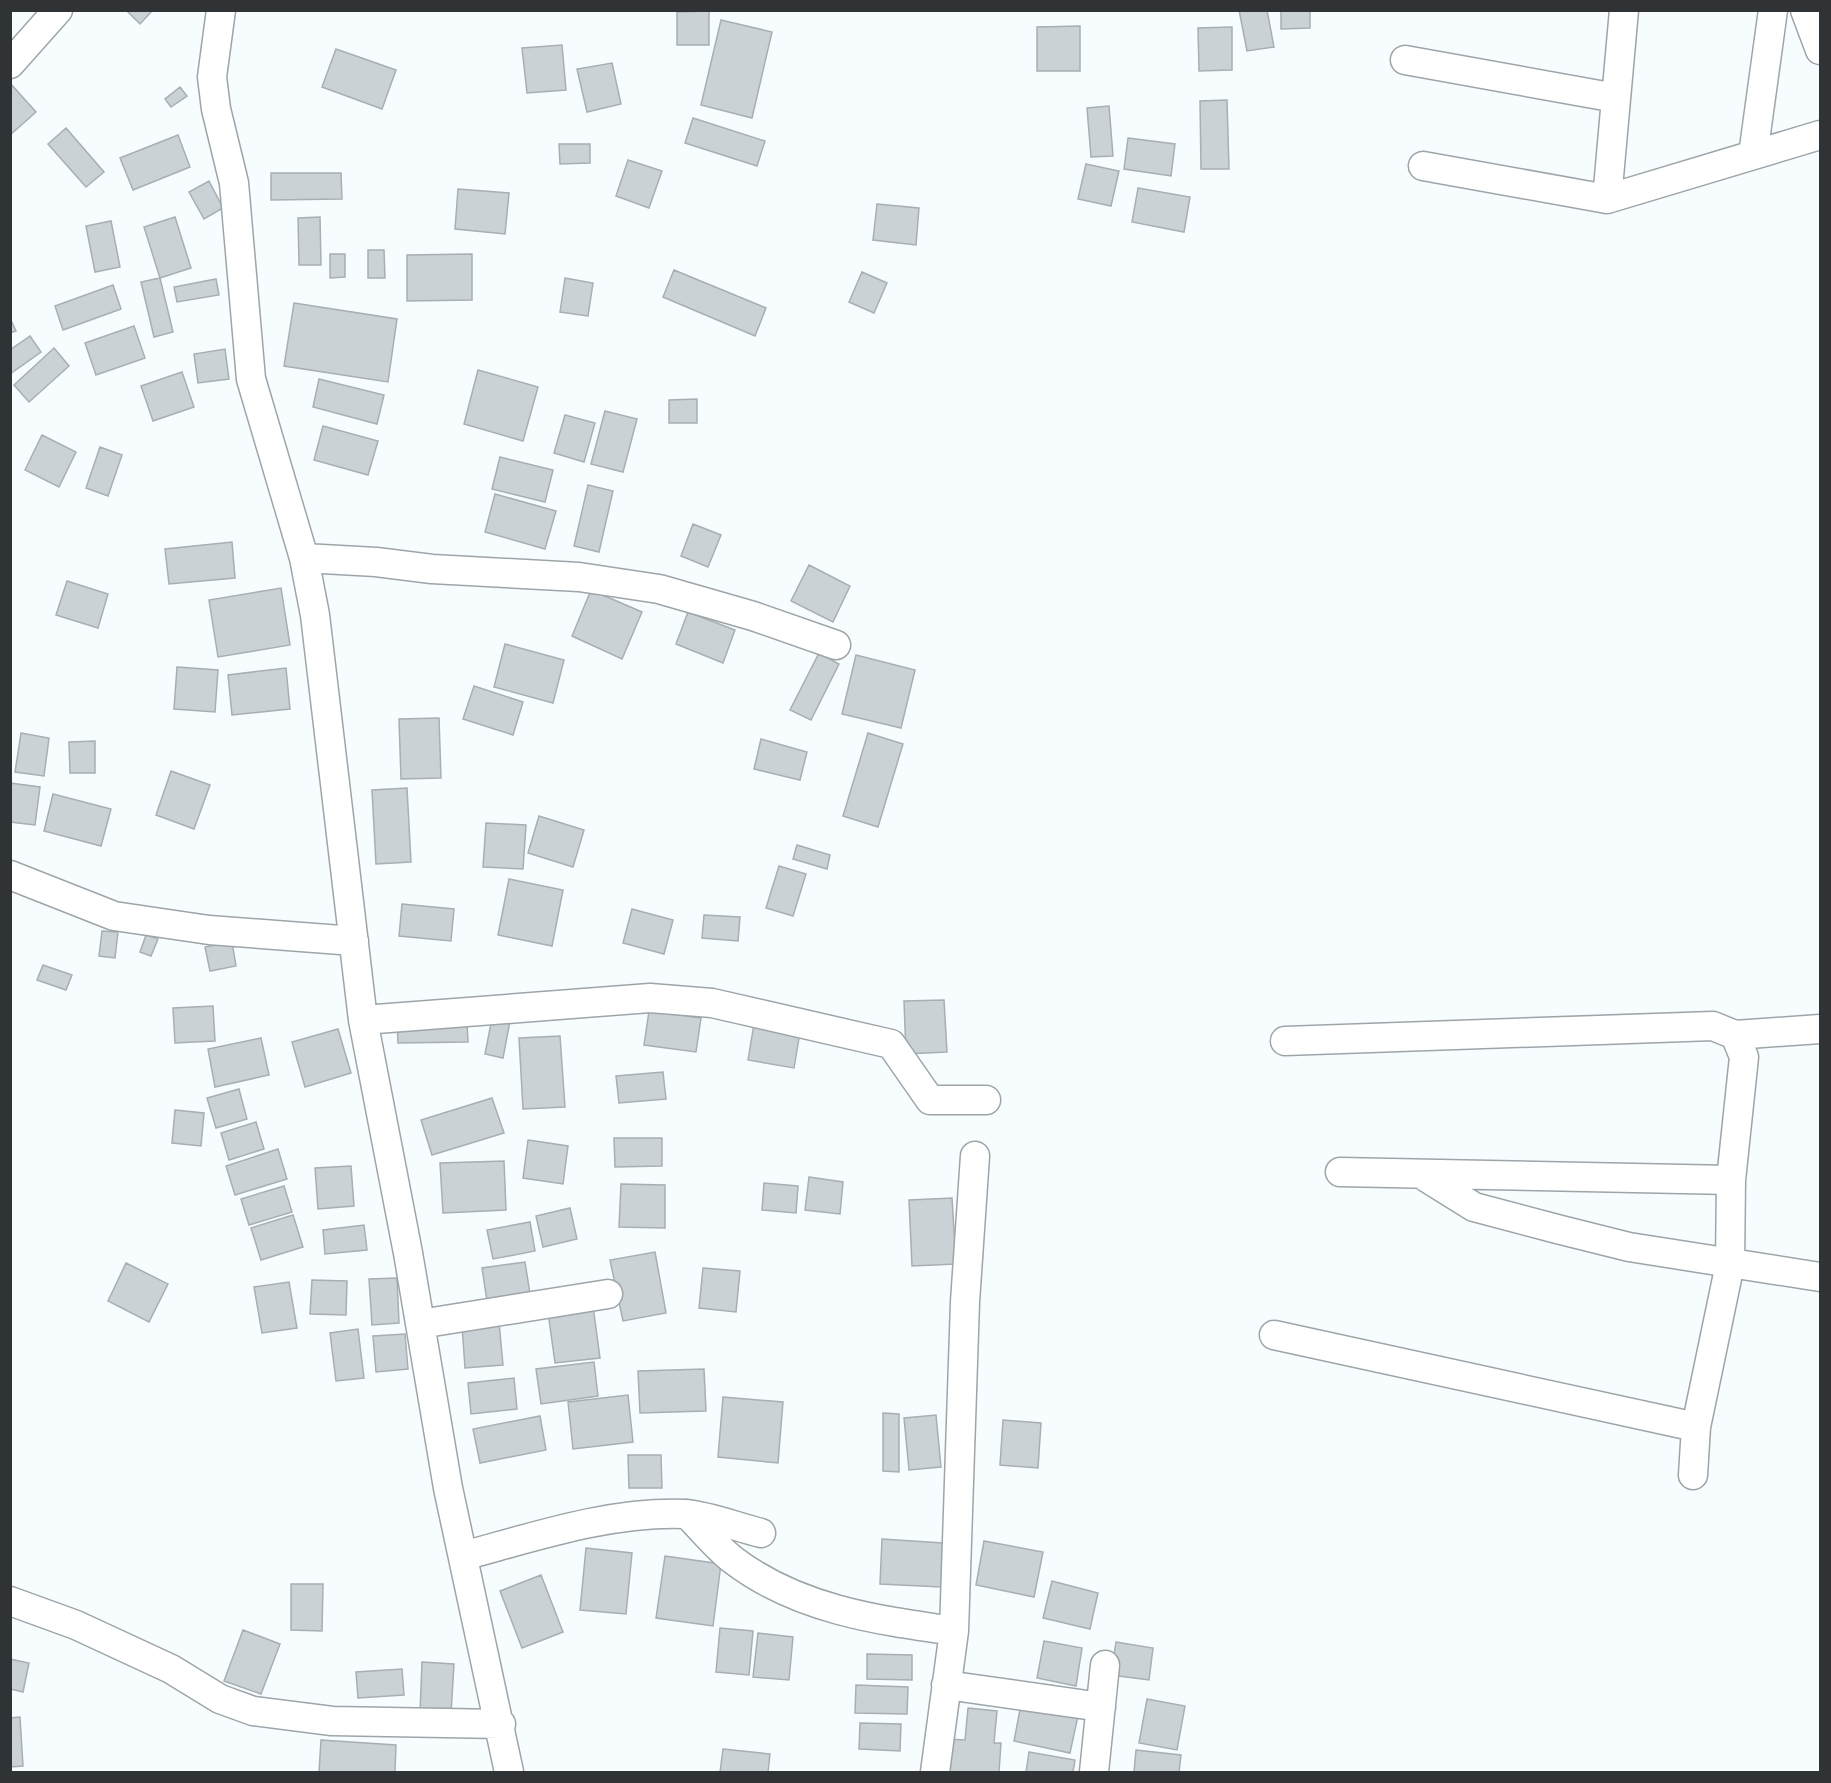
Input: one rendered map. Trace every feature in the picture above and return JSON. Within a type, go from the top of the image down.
[{"type":"street","points":[[10,64],[58,10]]},
{"type":"street","points":[[221,10],[212,77],[216,109],[234,183],[251,379],[304,558],[315,615],[363,1020],[448,1488],[501,1724],[509,1773]]},
{"type":"street","points":[[1607,198],[1624,10]]},
{"type":"street","points":[[1753,155],[1773,10]]},
{"type":"street","points":[[1805,10],[1821,50]]},
{"type":"street","points":[[1405,60],[1616,99]]},
{"type":"street","points":[[1423,166],[1607,198],[1821,135]]},
{"type":"street","points":[[304,558],[376,562],[432,569],[579,577],[659,589],[753,616],[836,645]]},
{"type":"street","points":[[10,876],[114,916],[209,930],[354,941]]},
{"type":"street","points":[[363,1020],[650,998],[712,1003],[891,1044],[930,1100],[986,1100]]},
{"type":"street","points":[[1285,1041],[1713,1026],[1735,1035],[1821,1029]]},
{"type":"street","points":[[1693,1475],[1696,1427],[1730,1264],[1731,1180],[1744,1057],[1735,1035]]},
{"type":"street","points":[[935,1773],[954,1631],[965,1302],[975,1156]]},
{"type":"street","points":[[1340,1172],[1731,1180]]},
{"type":"street","points":[[1421,1174],[1474,1207],[1629,1247],[1821,1277]]},
{"type":"street","points":[[420,1324],[608,1294]]},
{"type":"street","points":[[1274,1335],[1696,1427]]},
{"type":"street","points":[[463,1556],[583,1525],[636,1516],[687,1514],[761,1533]]},
{"type":"street","points":[[687,1514],[732,1559],[782,1591],[837,1611],[883,1621],[954,1631]]},
{"type":"street","points":[[10,1601],[76,1625],[171,1669],[220,1699],[254,1711],[332,1721],[501,1724]]},
{"type":"street","points":[[1094,1773],[1105,1665]]},
{"type":"street","points":[[946,1685],[1101,1707]]},
{"type":"building","points":[[126,10],[153,10],[140,24]]},
{"type":"building","points":[[1239,10],[1267,10],[1274,47],[1247,51]]},
{"type":"building","points":[[1281,10],[1310,10],[1310,28],[1281,29]]},
{"type":"building","points":[[709,11],[709,45],[677,45],[677,12]]},
{"type":"building","points":[[721,20],[772,32],[752,118],[701,105]]},
{"type":"building","points":[[1080,26],[1080,71],[1037,71],[1037,27]]},
{"type":"building","points":[[1232,27],[1232,70],[1199,71],[1198,28]]},
{"type":"building","points":[[562,45],[566,90],[527,93],[522,48]]},
{"type":"building","points":[[336,49],[396,70],[382,109],[322,87]]},
{"type":"building","points":[[612,63],[621,104],[587,112],[577,69]]},
{"type":"building","points":[[10,83],[36,112],[10,135]]},
{"type":"building","points":[[180,87],[187,96],[171,107],[165,99]]},
{"type":"building","points":[[1227,100],[1229,169],[1201,169],[1200,101]]},
{"type":"building","points":[[1109,106],[1113,156],[1091,157],[1087,108]]},
{"type":"building","points":[[693,118],[765,141],[757,166],[685,143]]},
{"type":"building","points":[[66,128],[104,172],[86,187],[48,144]]},
{"type":"building","points":[[178,135],[190,167],[133,190],[120,158]]},
{"type":"building","points":[[1128,138],[1175,144],[1171,176],[1124,169]]},
{"type":"building","points":[[559,144],[590,144],[590,163],[560,164]]},
{"type":"building","points":[[628,160],[662,171],[649,208],[616,196]]},
{"type":"building","points":[[1086,164],[1119,171],[1111,206],[1078,199]]},
{"type":"building","points":[[271,173],[341,173],[342,199],[271,200]]},
{"type":"building","points":[[209,181],[223,208],[204,219],[189,192]]},
{"type":"building","points":[[1138,188],[1190,197],[1184,232],[1132,222]]},
{"type":"building","points":[[458,189],[509,193],[505,234],[455,229]]},
{"type":"building","points":[[877,204],[919,208],[916,245],[873,240]]},
{"type":"building","points":[[175,217],[191,268],[160,278],[144,227]]},
{"type":"building","points":[[320,217],[321,265],[299,265],[298,218]]},
{"type":"building","points":[[111,221],[120,267],[95,272],[86,226]]},
{"type":"building","points":[[368,250],[384,250],[385,278],[368,278]]},
{"type":"building","points":[[330,254],[345,254],[345,277],[330,278]]},
{"type":"building","points":[[472,254],[472,300],[407,301],[407,255]]},
{"type":"building","points":[[674,270],[766,308],[755,336],[663,297]]},
{"type":"building","points":[[862,272],[887,283],[874,313],[849,302]]},
{"type":"building","points":[[160,278],[173,332],[154,337],[141,282]]},
{"type":"building","points":[[565,278],[593,283],[588,316],[560,312]]},
{"type":"building","points":[[216,279],[219,295],[177,302],[174,287]]},
{"type":"building","points":[[113,285],[121,309],[63,330],[55,306]]},
{"type":"building","points":[[294,303],[397,319],[388,382],[284,366]]},
{"type":"building","points":[[10,321],[16,331],[10,333]]},
{"type":"building","points":[[134,326],[145,358],[96,375],[85,343]]},
{"type":"building","points":[[30,336],[41,352],[10,374],[10,350]]},
{"type":"building","points":[[54,348],[69,366],[29,402],[14,385]]},
{"type":"building","points":[[225,349],[229,379],[198,383],[194,354]]},
{"type":"building","points":[[478,370],[538,387],[523,441],[464,424]]},
{"type":"building","points":[[182,372],[194,407],[153,421],[141,386]]},
{"type":"building","points":[[319,379],[384,395],[377,424],[313,407]]},
{"type":"building","points":[[697,399],[697,423],[669,423],[669,400]]},
{"type":"building","points":[[605,411],[637,419],[623,472],[591,464]]},
{"type":"building","points":[[565,415],[595,423],[584,462],[554,453]]},
{"type":"building","points":[[323,426],[378,441],[368,475],[314,460]]},
{"type":"building","points":[[42,435],[76,452],[59,487],[25,470]]},
{"type":"building","points":[[100,447],[122,455],[108,496],[86,488]]},
{"type":"building","points":[[500,457],[553,470],[545,502],[492,489]]},
{"type":"building","points":[[588,485],[613,491],[599,552],[574,546]]},
{"type":"building","points":[[495,494],[556,511],[545,549],[485,532]]},
{"type":"building","points":[[693,524],[721,535],[708,567],[681,556]]},
{"type":"building","points":[[232,542],[235,578],[169,584],[165,549]]},
{"type":"building","points":[[809,565],[850,586],[833,622],[791,601]]},
{"type":"building","points":[[67,581],[108,594],[98,628],[56,615]]},
{"type":"building","points":[[281,588],[290,645],[218,657],[209,600]]},
{"type":"building","points":[[591,590],[642,612],[622,659],[572,636]]},
{"type":"building","points":[[688,612],[735,630],[723,663],[676,644]]},
{"type":"building","points":[[505,644],[564,660],[553,703],[494,687]]},
{"type":"building","points":[[819,653],[839,664],[811,720],[790,710]]},
{"type":"building","points":[[856,655],[915,670],[901,728],[842,714]]},
{"type":"building","points":[[177,667],[218,670],[215,712],[174,709]]},
{"type":"building","points":[[286,668],[290,709],[232,715],[228,675]]},
{"type":"building","points":[[474,686],[523,702],[513,735],[463,719]]},
{"type":"building","points":[[439,718],[441,778],[401,779],[399,719]]},
{"type":"building","points":[[21,733],[49,738],[44,776],[15,772]]},
{"type":"building","points":[[868,733],[903,744],[878,827],[843,816]]},
{"type":"building","points":[[761,739],[807,752],[800,780],[754,769]]},
{"type":"building","points":[[95,741],[95,773],[70,773],[69,742]]},
{"type":"building","points":[[171,771],[210,785],[194,829],[156,815]]},
{"type":"building","points":[[10,783],[40,787],[35,825],[10,822]]},
{"type":"building","points":[[407,788],[411,862],[376,864],[372,790]]},
{"type":"building","points":[[53,794],[111,809],[101,846],[44,831]]},
{"type":"building","points":[[539,816],[584,830],[573,867],[528,853]]},
{"type":"building","points":[[486,823],[526,825],[523,869],[483,867]]},
{"type":"building","points":[[797,845],[830,855],[827,869],[793,859]]},
{"type":"building","points":[[779,866],[806,874],[793,916],[766,908]]},
{"type":"building","points":[[509,879],[563,890],[552,946],[498,935]]},
{"type":"building","points":[[402,904],[454,909],[451,941],[399,936]]},
{"type":"building","points":[[632,909],[673,920],[664,954],[623,943]]},
{"type":"building","points":[[704,915],[740,917],[738,941],[702,938]]},
{"type":"building","points":[[102,931],[118,932],[115,958],[99,956]]},
{"type":"building","points":[[146,935],[158,939],[151,956],[140,952]]},
{"type":"building","points":[[232,942],[236,966],[210,971],[205,947]]},
{"type":"building","points":[[43,965],[72,975],[66,990],[37,980]]},
{"type":"building","points":[[944,1000],[947,1052],[906,1054],[904,1001]]},
{"type":"building","points":[[213,1006],[215,1041],[175,1043],[173,1008]]},
{"type":"building","points":[[649,1011],[701,1018],[696,1052],[644,1045]]},
{"type":"building","points":[[492,1018],[510,1021],[503,1058],[485,1054]]},
{"type":"building","points":[[467,1022],[468,1042],[398,1043],[397,1023]]},
{"type":"building","points":[[754,1024],[800,1032],[794,1068],[748,1060]]},
{"type":"building","points":[[338,1029],[351,1073],[305,1087],[292,1042]]},
{"type":"building","points":[[560,1036],[565,1107],[523,1109],[519,1038]]},
{"type":"building","points":[[261,1038],[269,1075],[215,1087],[208,1049]]},
{"type":"building","points":[[663,1072],[666,1099],[619,1103],[616,1076]]},
{"type":"building","points":[[239,1089],[247,1119],[216,1128],[207,1098]]},
{"type":"building","points":[[492,1098],[504,1133],[432,1155],[421,1120]]},
{"type":"building","points":[[175,1110],[204,1113],[201,1146],[172,1143]]},
{"type":"building","points":[[256,1122],[264,1149],[229,1160],[221,1133]]},
{"type":"building","points":[[614,1138],[662,1138],[662,1166],[615,1167]]},
{"type":"building","points":[[528,1140],[568,1146],[563,1184],[523,1178]]},
{"type":"building","points":[[278,1149],[287,1179],[235,1195],[226,1166]]},
{"type":"building","points":[[504,1161],[506,1210],[443,1213],[440,1163]]},
{"type":"building","points":[[351,1166],[354,1206],[318,1209],[315,1168]]},
{"type":"building","points":[[809,1177],[843,1182],[840,1214],[805,1210]]},
{"type":"building","points":[[764,1183],[798,1186],[796,1213],[762,1210]]},
{"type":"building","points":[[621,1184],[665,1185],[665,1228],[619,1227]]},
{"type":"building","points":[[284,1186],[292,1212],[249,1225],[241,1199]]},
{"type":"building","points":[[952,1198],[956,1264],[912,1266],[909,1200]]},
{"type":"building","points":[[570,1208],[577,1239],[543,1247],[536,1216]]},
{"type":"building","points":[[293,1215],[303,1247],[261,1260],[251,1228]]},
{"type":"building","points":[[530,1222],[535,1251],[493,1259],[487,1230]]},
{"type":"building","points":[[364,1225],[367,1250],[325,1254],[323,1230]]},
{"type":"building","points":[[655,1252],[666,1313],[623,1321],[610,1260]]},
{"type":"building","points":[[525,1262],[530,1294],[487,1301],[482,1268]]},
{"type":"building","points":[[126,1263],[168,1284],[149,1322],[108,1301]]},
{"type":"building","points":[[703,1268],[740,1271],[736,1312],[699,1308]]},
{"type":"building","points":[[397,1278],[399,1323],[372,1325],[369,1279]]},
{"type":"building","points":[[312,1280],[347,1281],[346,1315],[310,1314]]},
{"type":"building","points":[[289,1282],[297,1328],[262,1333],[254,1287]]},
{"type":"building","points":[[593,1306],[600,1358],[555,1363],[548,1312]]},
{"type":"building","points":[[499,1322],[503,1365],[465,1368],[462,1325]]},
{"type":"building","points":[[358,1329],[364,1378],[336,1381],[330,1333]]},
{"type":"building","points":[[405,1334],[408,1369],[376,1372],[373,1336]]},
{"type":"building","points":[[594,1362],[598,1396],[541,1404],[536,1369]]},
{"type":"building","points":[[704,1369],[706,1411],[640,1413],[638,1371]]},
{"type":"building","points":[[514,1378],[517,1409],[471,1414],[468,1383]]},
{"type":"building","points":[[628,1395],[633,1442],[573,1449],[568,1402]]},
{"type":"building","points":[[723,1397],[783,1402],[778,1463],[718,1457]]},
{"type":"building","points":[[883,1413],[899,1414],[899,1472],[883,1471]]},
{"type":"building","points":[[936,1415],[941,1467],[909,1470],[904,1418]]},
{"type":"building","points":[[540,1416],[546,1450],[480,1463],[473,1429]]},
{"type":"building","points":[[1003,1420],[1041,1423],[1038,1468],[1000,1465]]},
{"type":"building","points":[[628,1455],[661,1455],[662,1488],[629,1488]]},
{"type":"building","points":[[882,1539],[943,1543],[941,1587],[880,1584]]},
{"type":"building","points":[[984,1541],[1043,1552],[1034,1597],[976,1585]]},
{"type":"building","points":[[586,1548],[632,1553],[626,1614],[580,1610]]},
{"type":"building","points":[[665,1556],[721,1564],[713,1626],[656,1618]]},
{"type":"building","points":[[541,1575],[563,1632],[522,1648],[500,1591]]},
{"type":"building","points":[[1052,1581],[1098,1593],[1090,1629],[1043,1618]]},
{"type":"building","points":[[291,1584],[323,1584],[322,1631],[291,1630]]},
{"type":"building","points":[[720,1628],[753,1631],[749,1675],[716,1672]]},
{"type":"building","points":[[243,1630],[280,1644],[261,1694],[224,1681]]},
{"type":"building","points":[[758,1633],[793,1637],[789,1680],[753,1677]]},
{"type":"building","points":[[1044,1641],[1082,1648],[1076,1686],[1037,1678]]},
{"type":"building","points":[[1116,1642],[1153,1648],[1149,1680],[1111,1675]]},
{"type":"building","points":[[867,1654],[912,1655],[912,1680],[867,1679]]},
{"type":"building","points":[[10,1659],[29,1663],[23,1692],[10,1689]]},
{"type":"building","points":[[422,1662],[454,1664],[451,1714],[420,1713]]},
{"type":"building","points":[[402,1669],[404,1695],[358,1698],[356,1672]]},
{"type":"building","points":[[856,1685],[908,1687],[907,1714],[855,1713]]},
{"type":"building","points":[[1022,1699],[1079,1711],[1070,1753],[1014,1741]]},
{"type":"building","points":[[1147,1699],[1185,1706],[1177,1750],[1139,1743]]},
{"type":"building","points":[[968,1708],[997,1711],[994,1743],[1001,1743],[999,1772],[947,1772],[949,1739],[965,1740]]},
{"type":"building","points":[[20,1717],[23,1766],[10,1767],[10,1718]]},
{"type":"building","points":[[860,1723],[901,1724],[900,1751],[859,1749]]},
{"type":"building","points":[[321,1740],[396,1745],[395,1772],[319,1772]]},
{"type":"building","points":[[723,1749],[770,1754],[768,1772],[720,1772]]},
{"type":"building","points":[[1136,1750],[1181,1755],[1179,1772],[1134,1772]]},
{"type":"building","points":[[1029,1752],[1075,1760],[1073,1772],[1026,1772]]}]
